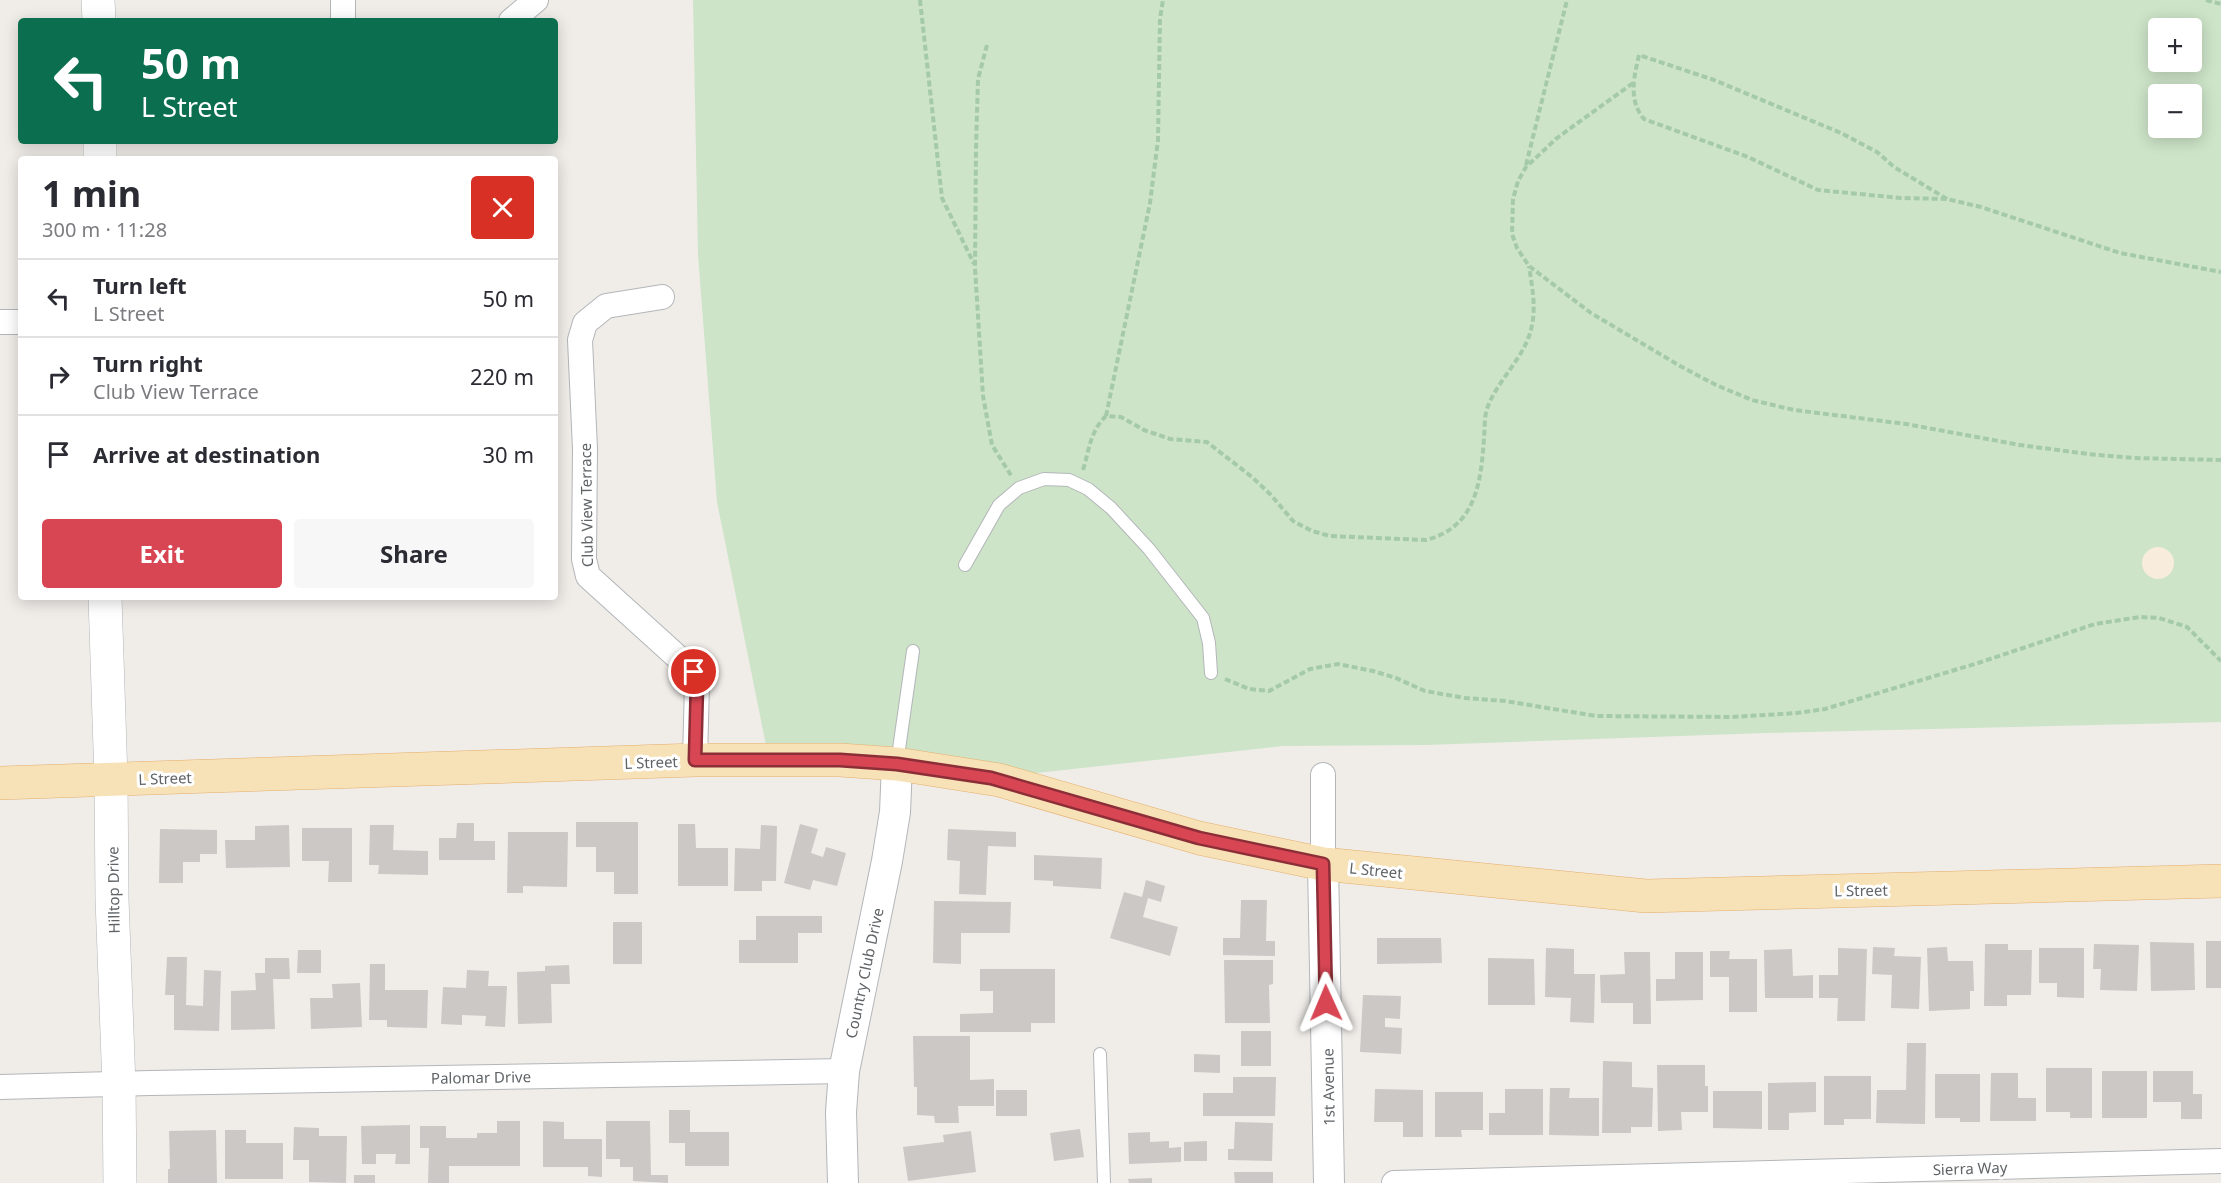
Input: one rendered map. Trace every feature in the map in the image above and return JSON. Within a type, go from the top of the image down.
[{"type":"main road","points":[[98,0],[99,18]]},
{"type":"main road","name":"Hilltop Drive","points":[[105,600],[120,1183]]},
{"type":"main road","name":"L Street","points":[[0,783],[695,760],[840,760],[897,764],[999,780],[1199,838],[1323,864],[1646,896],[2221,881]]},
{"type":"street","points":[[343,0],[343,18]]},
{"type":"street","points":[[515,18],[536,0]]},
{"type":"street","name":"Club View Terrace","points":[[662,297],[606,306],[585,323],[580,340],[585,449],[584,559],[588,576],[694,672],[697,683],[695,760]]},
{"type":"street","points":[[0,322],[18,322]]},
{"type":"street","name":"Country Club Drive","points":[[843,1183],[841,1112],[844,1071],[887,861],[895,812],[897,764]]},
{"type":"street","name":"1st Avenue","points":[[1323,775],[1329,1183]]},
{"type":"street","name":"Palomar Drive","points":[[0,1088],[172,1082],[844,1071]]},
{"type":"street","name":"Sierra Way","points":[[1394,1183],[2062,1174],[2221,1161]]},
{"type":"lane","points":[[965,565],[999,505],[1019,488],[1044,479],[1069,480],[1088,489],[1111,508],[1189,598],[1203,618],[1209,643],[1211,673]]},
{"type":"lane","points":[[897,764],[913,651]]},
{"type":"lane","points":[[1100,1054],[1104,1183]]},
{"type":"path","points":[[920,0],[942,198],[975,268]]},
{"type":"path","points":[[1069,480],[1080,476],[1090,450],[1092,433],[1106,416],[1150,203],[1158,140],[1160,19],[1163,0]]},
{"type":"path","points":[[1567,0],[1526,167],[1518,181],[1513,199],[1512,234],[1517,248],[1529,266],[1591,313],[1716,385],[1752,400],[1794,410],[1906,424],[2020,445],[2088,454],[2134,458],[2221,460]]},
{"type":"path","points":[[2206,0],[2221,4]]},
{"type":"path","points":[[987,45],[978,79],[975,268],[984,406],[992,445],[1019,488]]},
{"type":"path","points":[[1947,199],[1894,167],[1877,152],[1841,133],[1714,80],[1639,55],[1633,83],[1636,109],[1644,119],[1748,157],[1818,190],[1901,198],[1947,199],[1981,207],[2121,253],[2221,272]]},
{"type":"path","points":[[1526,167],[1557,138],[1633,83]]},
{"type":"path","points":[[1106,416],[1121,417],[1144,430],[1170,439],[1207,442],[1252,477],[1293,521],[1312,531],[1330,536],[1426,540],[1438,537],[1452,530],[1464,518],[1473,499],[1479,480],[1487,408],[1521,352],[1532,328],[1534,307],[1529,266]]},
{"type":"path","points":[[1211,673],[1249,689],[1269,691],[1310,669],[1338,664],[1374,671],[1425,691],[1465,698],[1505,701],[1596,716],[1722,717],[1797,713],[1825,709],[1978,663],[2095,624],[2140,617],[2159,618],[2187,627],[2221,661]]},
{"type":"green space","points":[[693,0],[2221,0],[2221,722],[1765,733],[1426,745],[1283,746],[991,778],[769,760],[717,502],[698,255]]},
{"type":"sand","points":[[2158,547],[2169,552],[2174,563],[2169,574],[2158,579],[2147,574],[2142,563],[2147,552]]},
{"type":"building","points":[[576,822],[638,822],[638,894],[614,894],[614,872],[596,872],[596,847],[576,847]]},
{"type":"building","points":[[457,823],[474,823],[474,841],[495,841],[495,860],[439,860],[439,838],[456,838]]},
{"type":"building","points":[[678,824],[695,824],[696,848],[728,848],[728,886],[678,886]]},
{"type":"building","points":[[800,824],[818,829],[811,853],[823,857],[826,847],[846,853],[837,886],[813,880],[810,890],[784,883]]},
{"type":"building","points":[[289,825],[290,867],[226,868],[225,840],[255,840],[255,826]]},
{"type":"building","points":[[370,825],[394,825],[393,850],[428,851],[428,875],[378,874],[379,865],[369,865]]},
{"type":"building","points":[[761,825],[777,826],[776,881],[762,881],[762,891],[734,891],[735,848],[760,849]]},
{"type":"building","points":[[302,828],[352,828],[352,882],[328,882],[329,861],[302,861]]},
{"type":"building","points":[[160,829],[217,830],[217,854],[200,854],[200,862],[183,862],[183,883],[159,883]]},
{"type":"building","points":[[948,829],[1016,832],[1016,847],[988,846],[986,895],[959,894],[960,861],[947,860]]},
{"type":"building","points":[[508,832],[568,832],[567,887],[523,886],[523,893],[507,893]]},
{"type":"building","points":[[1034,855],[1102,858],[1101,889],[1053,886],[1053,881],[1034,880]]},
{"type":"building","points":[[1146,880],[1165,886],[1161,902],[1148,898],[1143,917],[1178,927],[1170,956],[1110,938],[1124,892],[1142,897]]},
{"type":"building","points":[[1241,900],[1267,900],[1266,941],[1275,941],[1275,956],[1223,955],[1223,938],[1240,938]]},
{"type":"building","points":[[934,901],[1011,902],[1010,933],[961,933],[961,964],[933,963]]},
{"type":"building","points":[[756,916],[822,916],[822,933],[798,933],[798,963],[739,963],[739,940],[756,940]]},
{"type":"building","points":[[613,922],[642,922],[642,964],[613,964]]},
{"type":"building","points":[[1377,938],[1441,938],[1442,963],[1377,964]]},
{"type":"building","points":[[2206,941],[2221,941],[2221,988],[2206,988]]},
{"type":"building","points":[[2150,942],[2194,943],[2195,990],[2151,991]]},
{"type":"building","points":[[1985,944],[2008,944],[2008,950],[2032,950],[2031,995],[2007,995],[2007,1006],[1984,1006]]},
{"type":"building","points":[[2094,944],[2139,945],[2137,991],[2100,990],[2101,969],[2093,969]]},
{"type":"building","points":[[1873,947],[1895,948],[1894,956],[1921,957],[1919,1009],[1891,1008],[1892,975],[1872,974]]},
{"type":"building","points":[[1947,947],[1948,961],[1973,961],[1974,991],[1970,991],[1970,1009],[1929,1011],[1927,948]]},
{"type":"building","points":[[1546,948],[1574,949],[1574,974],[1595,974],[1594,1023],[1570,1022],[1571,998],[1545,997]]},
{"type":"building","points":[[1838,948],[1867,949],[1865,1021],[1837,1021],[1838,998],[1819,998],[1819,975],[1838,975]]},
{"type":"building","points":[[2039,948],[2084,948],[2084,998],[2057,997],[2057,983],[2039,983]]},
{"type":"building","points":[[1792,949],[1793,976],[1813,975],[1813,998],[1765,998],[1764,950]]},
{"type":"building","points":[[298,950],[321,950],[321,973],[297,973]]},
{"type":"building","points":[[1710,951],[1730,951],[1729,959],[1757,959],[1757,1012],[1729,1012],[1729,977],[1710,977]]},
{"type":"building","points":[[1624,952],[1650,952],[1651,1024],[1633,1024],[1633,1003],[1601,1003],[1600,975],[1625,974]]},
{"type":"building","points":[[1675,952],[1703,952],[1703,1000],[1656,1001],[1656,979],[1675,979]]},
{"type":"building","points":[[167,957],[187,957],[186,1005],[203,1006],[204,970],[221,971],[219,1031],[174,1030],[174,995],[165,995]]},
{"type":"building","points":[[265,958],[289,958],[290,979],[273,979],[275,1029],[231,1030],[231,991],[256,990],[255,973],[265,973]]},
{"type":"building","points":[[1488,958],[1534,959],[1535,1005],[1488,1005]]},
{"type":"building","points":[[1224,960],[1273,960],[1273,984],[1269,985],[1270,1023],[1225,1023]]},
{"type":"building","points":[[370,964],[385,964],[385,990],[428,990],[427,1028],[387,1027],[387,1020],[369,1020]]},
{"type":"building","points":[[569,965],[570,984],[551,984],[552,1023],[518,1024],[517,972],[545,971],[545,966]]},
{"type":"building","points":[[980,969],[1055,969],[1055,1023],[1031,1023],[1031,1032],[960,1032],[960,1014],[993,1013],[993,991],[980,991]]},
{"type":"building","points":[[467,970],[489,971],[488,986],[507,986],[505,1027],[485,1026],[486,1016],[462,1015],[462,1025],[441,1024],[443,987],[466,988]]},
{"type":"building","points":[[360,983],[362,1027],[311,1029],[310,998],[333,998],[332,984]]},
{"type":"building","points":[[1363,995],[1401,996],[1400,1019],[1385,1018],[1385,1027],[1402,1028],[1401,1054],[1360,1052]]},
{"type":"building","points":[[1241,1031],[1271,1031],[1271,1066],[1241,1066]]},
{"type":"building","points":[[913,1036],[970,1036],[970,1080],[994,1079],[994,1106],[958,1106],[959,1123],[935,1123],[934,1116],[917,1115]]},
{"type":"building","points":[[1907,1043],[1926,1043],[1925,1124],[1876,1123],[1877,1090],[1906,1090]]},
{"type":"building","points":[[1194,1054],[1220,1055],[1220,1073],[1194,1072]]},
{"type":"building","points":[[1603,1061],[1632,1062],[1632,1087],[1653,1088],[1652,1127],[1631,1127],[1631,1133],[1602,1133]]},
{"type":"building","points":[[1657,1065],[1705,1065],[1708,1112],[1681,1112],[1682,1130],[1658,1131]]},
{"type":"building","points":[[2046,1068],[2092,1068],[2092,1118],[2070,1118],[2070,1112],[2046,1112]]},
{"type":"building","points":[[2102,1071],[2147,1071],[2147,1118],[2102,1118]]},
{"type":"building","points":[[2153,1071],[2193,1071],[2193,1094],[2202,1094],[2202,1119],[2181,1119],[2181,1102],[2153,1102]]},
{"type":"building","points":[[1991,1073],[2018,1073],[2018,1098],[2036,1098],[2036,1121],[1990,1121]]},
{"type":"building","points":[[1935,1074],[1980,1074],[1980,1122],[1960,1122],[1960,1118],[1935,1118]]},
{"type":"building","points":[[1824,1076],[1871,1076],[1871,1119],[1844,1119],[1844,1125],[1824,1125]]},
{"type":"building","points":[[1233,1077],[1276,1077],[1275,1116],[1203,1116],[1203,1093],[1233,1093]]},
{"type":"building","points":[[1816,1082],[1816,1112],[1789,1113],[1789,1130],[1768,1130],[1768,1083]]},
{"type":"building","points":[[1550,1088],[1570,1088],[1569,1098],[1599,1098],[1599,1136],[1549,1135]]},
{"type":"building","points":[[1375,1089],[1423,1090],[1423,1137],[1403,1137],[1403,1122],[1374,1122]]},
{"type":"building","points":[[1505,1089],[1543,1089],[1543,1135],[1489,1135],[1489,1113],[1505,1113]]},
{"type":"building","points":[[996,1090],[1027,1090],[1027,1116],[996,1116]]},
{"type":"building","points":[[1713,1091],[1762,1091],[1762,1129],[1713,1128]]},
{"type":"building","points":[[1435,1092],[1483,1092],[1483,1130],[1461,1130],[1462,1137],[1435,1137]]},
{"type":"building","points":[[669,1110],[690,1110],[690,1132],[729,1132],[729,1166],[685,1166],[685,1143],[669,1143]]},
{"type":"building","points":[[497,1121],[520,1121],[520,1166],[449,1166],[449,1183],[428,1183],[429,1148],[420,1148],[420,1126],[446,1126],[446,1138],[477,1138],[477,1133],[497,1133]]},
{"type":"building","points":[[543,1121],[564,1122],[564,1139],[602,1139],[602,1177],[588,1176],[588,1167],[543,1167]]},
{"type":"building","points":[[606,1121],[650,1121],[651,1175],[668,1175],[668,1183],[633,1181],[633,1167],[620,1167],[620,1159],[606,1159]]},
{"type":"building","points":[[1235,1122],[1273,1123],[1272,1161],[1228,1160],[1228,1149],[1234,1149]]},
{"type":"building","points":[[410,1125],[410,1164],[395,1164],[396,1154],[376,1154],[376,1164],[362,1164],[361,1126]]},
{"type":"building","points":[[294,1127],[319,1128],[319,1136],[347,1136],[346,1183],[309,1182],[309,1160],[293,1160]]},
{"type":"building","points":[[1080,1129],[1084,1157],[1054,1161],[1050,1133]]},
{"type":"building","points":[[216,1130],[217,1183],[168,1183],[169,1131]]},
{"type":"building","points":[[225,1130],[246,1130],[246,1143],[283,1143],[283,1179],[225,1179]]},
{"type":"building","points":[[971,1131],[976,1172],[908,1181],[903,1147],[944,1142],[943,1135]]},
{"type":"building","points":[[1150,1132],[1150,1142],[1169,1141],[1169,1148],[1181,1147],[1181,1162],[1129,1164],[1128,1133]]},
{"type":"building","points":[[1207,1141],[1207,1161],[1184,1161],[1184,1142]]},
{"type":"building","points":[[1234,1172],[1273,1172],[1273,1183],[1235,1183]]},
{"type":"building","points":[[354,1175],[375,1175],[375,1183],[354,1183]]},
{"type":"building","points":[[1152,1178],[1152,1183],[1129,1183],[1128,1179]]},
{"type":"route","points":[[694,672],[697,683],[695,760],[840,760],[897,764],[991,778],[1199,838],[1323,864],[1326,1003]]}]
